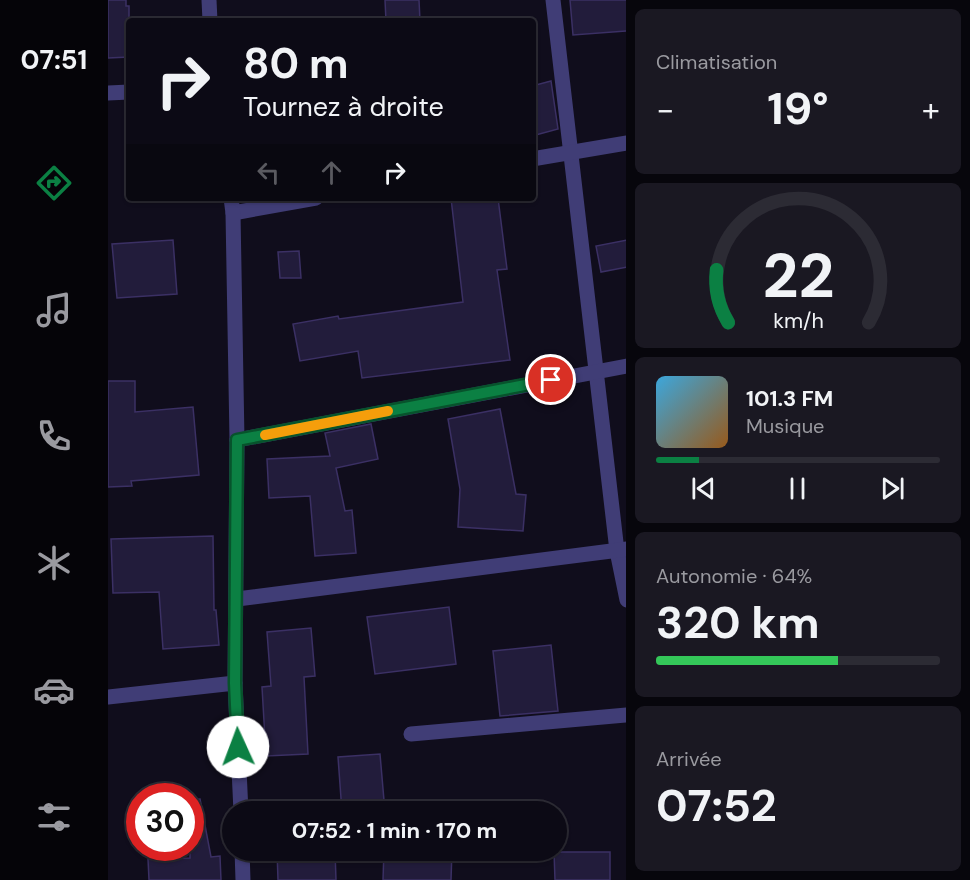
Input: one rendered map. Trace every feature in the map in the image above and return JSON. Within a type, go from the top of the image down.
[{"type":"street","points":[[209,0],[210,18]]},
{"type":"street","points":[[553,0],[596,372],[626,590]]},
{"type":"street","points":[[108,93],[126,92]]},
{"type":"street","points":[[536,158],[626,143]]},
{"type":"street","points":[[240,801],[235,683],[237,440],[232,206],[284,201]]},
{"type":"street","points":[[237,440],[626,366]]},
{"type":"street","points":[[237,600],[622,550]]},
{"type":"street","points":[[108,696],[235,683]]},
{"type":"street","points":[[411,734],[626,715]]},
{"type":"street","points":[[242,861],[243,880]]},
{"type":"building","points":[[108,0],[126,0],[126,6],[129,6],[129,18],[126,18],[126,57],[108,58]]},
{"type":"building","points":[[385,0],[419,0],[420,18],[386,18]]},
{"type":"building","points":[[570,0],[626,0],[626,31],[573,35]]},
{"type":"building","points":[[551,81],[558,129],[536,135],[536,85]]},
{"type":"building","points":[[451,201],[498,201],[507,269],[497,270],[510,360],[362,378],[358,351],[300,361],[293,324],[338,316],[339,319],[463,302]]},
{"type":"building","points":[[173,240],[177,294],[117,298],[112,244]]},
{"type":"building","points":[[626,240],[626,267],[601,272],[596,246]]},
{"type":"building","points":[[299,251],[301,278],[280,278],[278,252]]},
{"type":"building","points":[[108,381],[135,381],[135,412],[193,407],[199,475],[131,481],[132,486],[108,487]]},
{"type":"building","points":[[500,409],[516,494],[526,495],[523,531],[458,527],[460,489],[448,419]]},
{"type":"building","points":[[371,424],[378,459],[336,468],[345,511],[352,510],[356,553],[315,556],[310,496],[269,498],[267,459],[330,456],[325,433]]},
{"type":"building","points":[[213,536],[214,610],[216,610],[219,645],[163,649],[159,592],[113,593],[111,539]]},
{"type":"building","points":[[449,607],[456,664],[375,674],[367,617]]},
{"type":"building","points":[[311,628],[315,676],[304,677],[308,754],[266,756],[262,687],[271,686],[267,632]]},
{"type":"building","points":[[551,645],[558,711],[500,716],[493,651]]},
{"type":"building","points":[[380,754],[384,801],[341,801],[338,757]]},
{"type":"building","points":[[204,820],[211,857],[220,856],[221,880],[149,880],[148,861],[204,861]]},
{"type":"building","points":[[567,852],[610,852],[610,880],[555,880],[554,861],[567,861]]},
{"type":"building","points":[[277,861],[335,861],[336,880],[278,880]]},
{"type":"building","points":[[384,861],[452,861],[451,880],[383,880]]},
{"type":"slow traffic","points":[[265,435],[388,411]]},
{"type":"route","points":[[238,747],[235,683],[237,440],[551,380]]}]
